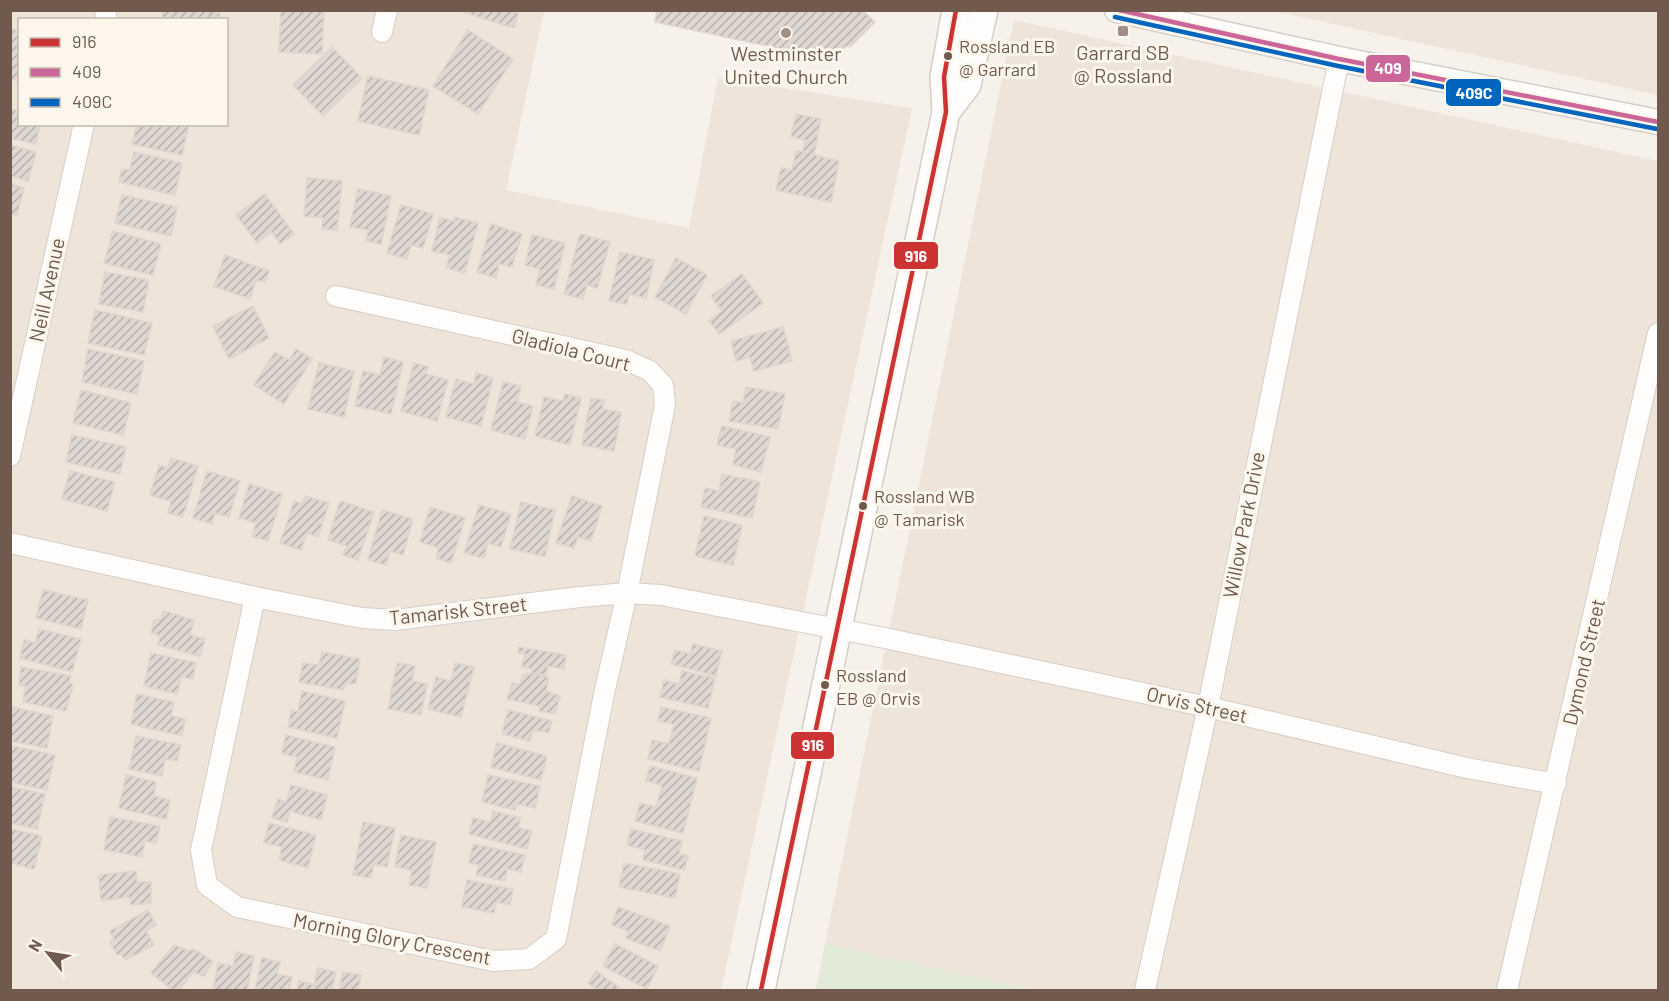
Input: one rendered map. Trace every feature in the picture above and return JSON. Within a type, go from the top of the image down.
[{"type":"main road","points":[[761,990],[946,112],[944,77],[956,10]]},
{"type":"main road","points":[[946,112],[967,85],[984,10]]},
{"type":"street","points":[[382,32],[387,10]]},
{"type":"street","points":[[1117,10],[1339,59],[1659,122]]},
{"type":"street","name":"Willow Park Drive","points":[[1145,990],[1208,707],[1339,59]]},
{"type":"street","name":"Neill Avenue","points":[[10,456],[84,126]]},
{"type":"street","name":"Gladiola Court","points":[[336,296],[626,360],[650,371],[663,385],[665,405],[627,593]]},
{"type":"street","name":"Dymond Street","points":[[1507,990],[1659,333]]},
{"type":"street","name":"Tamarisk Street","points":[[10,543],[362,618],[395,620],[627,593],[662,595],[838,628]]},
{"type":"street","name":"Morning Glory Crescent","points":[[255,597],[201,850],[207,885],[237,907],[493,961],[529,959],[556,939],[604,694],[627,593]]},
{"type":"street","name":"Orvis Street","points":[[838,628],[1208,707],[1467,768],[1556,784]]},
{"type":"shaded area","points":[[10,11],[544,11],[506,190],[689,228],[718,78],[912,108],[721,990],[11,990]]},
{"type":"shaded area","points":[[1274,11],[1658,11],[1658,95]]},
{"type":"shaded area","points":[[1014,20],[1658,161],[1658,990],[1036,990],[825,944]]},
{"type":"green space","points":[[825,944],[1036,990],[816,990]]},
{"type":"building","points":[[165,10],[219,10],[220,16],[163,18],[162,13],[165,13]]},
{"type":"building","points":[[281,10],[324,10],[322,54],[279,52]]},
{"type":"building","points":[[462,10],[519,10],[514,28],[462,12]]},
{"type":"building","name":"Westminster United Church","points":[[657,10],[866,10],[865,13],[875,22],[850,47],[849,45],[824,58],[655,22]]},
{"type":"building","points":[[10,29],[18,31],[18,81],[10,79]]},
{"type":"building","points":[[468,30],[513,59],[478,114],[433,86]]},
{"type":"building","points":[[332,47],[362,78],[323,116],[293,85]]},
{"type":"building","points":[[368,76],[429,90],[419,135],[358,121]]},
{"type":"building","points":[[10,109],[18,111],[18,126],[40,126],[36,144],[10,138]]},
{"type":"building","points":[[796,114],[821,119],[814,155],[839,161],[831,202],[776,190],[781,168],[792,170],[796,151],[803,152],[805,140],[791,137]]},
{"type":"building","points":[[136,126],[189,126],[182,155],[132,144]]},
{"type":"building","points":[[10,145],[36,152],[28,181],[10,176]]},
{"type":"building","points":[[134,152],[182,163],[175,195],[119,182],[122,169],[130,170]]},
{"type":"building","points":[[307,178],[342,181],[337,230],[322,229],[323,218],[304,216]]},
{"type":"building","points":[[10,184],[24,188],[17,215],[10,214]]},
{"type":"building","points":[[358,189],[391,196],[381,244],[366,241],[368,230],[350,227]]},
{"type":"building","points":[[265,194],[294,234],[280,244],[272,232],[257,243],[236,215]]},
{"type":"building","points":[[122,195],[177,207],[171,236],[115,223]]},
{"type":"building","points":[[401,205],[433,214],[423,248],[411,245],[407,259],[387,253]]},
{"type":"building","points":[[455,217],[478,223],[465,273],[446,268],[450,255],[432,251],[440,218],[455,221]]},
{"type":"building","points":[[491,224],[522,234],[512,267],[499,264],[496,278],[477,272]]},
{"type":"building","points":[[113,231],[161,244],[153,275],[104,263]]},
{"type":"building","points":[[580,234],[610,242],[597,288],[587,285],[583,299],[564,294]]},
{"type":"building","points":[[532,235],[565,243],[554,289],[536,285],[540,269],[525,265]]},
{"type":"building","points":[[620,252],[654,260],[646,298],[629,294],[627,304],[609,301]]},
{"type":"building","points":[[225,255],[269,271],[265,282],[256,280],[250,299],[214,286]]},
{"type":"building","points":[[676,258],[707,275],[686,314],[655,297]]},
{"type":"building","points":[[105,272],[149,280],[143,312],[99,304]]},
{"type":"building","points":[[742,274],[763,303],[719,334],[709,321],[722,311],[711,296]]},
{"type":"building","points":[[253,306],[269,338],[229,359],[213,326]]},
{"type":"building","points":[[95,310],[152,323],[144,355],[88,343]]},
{"type":"building","points":[[783,327],[792,361],[754,371],[750,357],[736,361],[731,341]]},
{"type":"building","points":[[88,349],[144,361],[137,394],[82,382]]},
{"type":"building","points":[[296,349],[312,359],[284,404],[254,385],[275,352],[289,360]]},
{"type":"building","points":[[384,357],[403,362],[391,414],[355,406],[363,371],[380,375]]},
{"type":"building","points":[[319,363],[354,371],[344,417],[308,409]]},
{"type":"building","points":[[414,363],[428,367],[426,374],[448,380],[437,421],[401,411]]},
{"type":"building","points":[[476,373],[493,378],[481,426],[446,417],[456,379],[474,384]]},
{"type":"building","points":[[503,382],[521,386],[517,402],[533,406],[525,439],[491,430]]},
{"type":"building","points":[[746,387],[785,394],[778,429],[729,421],[733,401],[743,403]]},
{"type":"building","points":[[81,390],[131,403],[123,435],[73,423]]},
{"type":"building","points":[[565,394],[581,398],[570,445],[535,436],[544,397],[563,401]]},
{"type":"building","points":[[591,398],[604,400],[602,409],[621,412],[614,451],[582,445]]},
{"type":"building","points":[[722,426],[770,437],[761,472],[733,465],[736,449],[717,445]]},
{"type":"building","points":[[72,435],[126,447],[120,474],[66,462]]},
{"type":"building","points":[[171,458],[198,466],[183,517],[168,513],[171,501],[150,495],[159,465],[168,468]]},
{"type":"building","points":[[70,471],[115,482],[107,511],[62,499]]},
{"type":"building","points":[[207,471],[240,481],[229,517],[215,513],[212,524],[193,518]]},
{"type":"building","points":[[722,474],[760,482],[752,518],[701,507],[705,488],[719,491]]},
{"type":"building","points":[[249,484],[282,494],[268,541],[252,536],[256,523],[239,518]]},
{"type":"building","points":[[305,496],[329,503],[318,537],[307,533],[301,550],[280,543],[294,501],[302,504]]},
{"type":"building","points":[[572,496],[602,506],[591,541],[578,537],[574,548],[556,543]]},
{"type":"building","points":[[340,501],[374,512],[358,560],[343,555],[347,546],[328,540]]},
{"type":"building","points":[[521,502],[555,510],[545,556],[510,549]]},
{"type":"building","points":[[479,505],[511,514],[501,547],[488,543],[484,558],[464,553]]},
{"type":"building","points":[[430,507],[465,518],[451,563],[436,558],[439,548],[420,542]]},
{"type":"building","points":[[382,510],[413,519],[403,555],[390,551],[386,565],[368,560]]},
{"type":"building","points":[[704,516],[742,525],[733,565],[695,556]]},
{"type":"building","points":[[43,590],[88,600],[81,629],[36,618]]},
{"type":"building","points":[[163,611],[194,620],[190,635],[205,639],[200,656],[158,645],[160,636],[151,633],[154,620],[161,619]]},
{"type":"building","points":[[39,629],[81,639],[72,672],[20,658],[24,640],[35,643]]},
{"type":"building","points":[[693,644],[722,651],[716,676],[671,664],[675,650],[690,654]]},
{"type":"building","points":[[519,647],[566,655],[564,669],[548,666],[546,676],[532,673],[532,669],[522,667],[525,654],[518,653]]},
{"type":"building","points":[[322,652],[360,659],[356,683],[345,685],[343,690],[299,682],[303,663],[319,665]]},
{"type":"building","points":[[151,653],[196,663],[193,679],[181,677],[177,694],[144,686]]},
{"type":"building","points":[[397,663],[415,666],[412,681],[427,684],[421,715],[388,709]]},
{"type":"building","points":[[455,663],[474,667],[461,717],[428,709],[436,677],[451,681]]},
{"type":"building","points":[[21,667],[71,676],[68,683],[73,684],[66,711],[23,702],[26,686],[19,685]]},
{"type":"building","points":[[682,671],[715,678],[708,708],[660,697],[664,680],[679,684]]},
{"type":"building","points":[[529,673],[549,678],[546,691],[560,696],[555,714],[539,711],[539,706],[507,699],[512,683],[520,684],[523,675]]},
{"type":"building","points":[[302,691],[345,701],[337,738],[288,727],[291,710],[298,712]]},
{"type":"building","points":[[137,694],[174,702],[171,716],[185,719],[182,736],[131,724]]},
{"type":"building","points":[[11,707],[53,716],[47,748],[10,741]]},
{"type":"building","points":[[661,707],[711,718],[699,771],[648,759],[652,740],[669,744],[674,724],[658,721]]},
{"type":"building","points":[[508,710],[552,721],[549,733],[533,730],[530,741],[502,734]]},
{"type":"building","points":[[286,735],[335,747],[328,780],[294,772],[297,757],[282,754]]},
{"type":"building","points":[[136,736],[181,745],[177,761],[165,759],[162,776],[129,769]]},
{"type":"building","points":[[497,743],[547,756],[541,780],[491,767]]},
{"type":"building","points":[[13,746],[55,755],[47,790],[10,782],[10,754]]},
{"type":"building","points":[[650,766],[697,778],[683,833],[635,821],[640,803],[656,807],[662,785],[646,781]]},
{"type":"building","points":[[126,775],[156,782],[154,796],[170,800],[166,819],[119,808]]},
{"type":"building","points":[[488,775],[540,786],[535,808],[517,804],[515,810],[482,802]]},
{"type":"building","points":[[291,785],[327,795],[321,820],[290,811],[287,822],[272,818],[278,799],[286,802]]},
{"type":"building","points":[[11,787],[45,794],[37,829],[10,823]]},
{"type":"building","points":[[493,811],[521,818],[518,828],[532,831],[527,849],[469,834],[473,818],[490,822]]},
{"type":"building","points":[[110,817],[160,826],[156,843],[145,841],[142,857],[104,850]]},
{"type":"building","points":[[363,822],[395,828],[387,867],[374,864],[371,878],[353,875]]},
{"type":"building","points":[[269,823],[316,835],[308,868],[279,860],[282,847],[264,843]]},
{"type":"building","points":[[10,829],[42,836],[34,869],[10,863]]},
{"type":"building","points":[[631,829],[682,841],[679,854],[688,856],[684,870],[643,860],[645,850],[627,845]]},
{"type":"building","points":[[401,835],[436,842],[427,888],[409,885],[412,870],[395,867]]},
{"type":"building","points":[[473,844],[525,855],[521,872],[507,869],[505,881],[476,875],[479,865],[469,863]]},
{"type":"building","points":[[624,863],[680,874],[675,898],[619,887]]},
{"type":"building","points":[[136,871],[137,882],[151,882],[151,903],[131,905],[129,897],[101,901],[99,875]]},
{"type":"building","points":[[467,880],[513,889],[510,905],[496,902],[494,913],[462,907]]},
{"type":"building","points":[[618,907],[670,926],[660,951],[626,938],[628,931],[612,925]]},
{"type":"building","points":[[148,910],[156,925],[146,931],[154,945],[125,960],[121,954],[117,955],[110,942],[114,940],[110,931]]},
{"type":"building","points":[[615,944],[658,966],[647,989],[603,966]]},
{"type":"building","points":[[174,945],[190,951],[194,949],[213,961],[204,976],[193,972],[179,990],[173,990],[151,973]]},
{"type":"building","points":[[236,952],[254,956],[247,990],[213,990],[218,963],[233,966]]},
{"type":"building","points":[[262,958],[280,962],[277,974],[292,977],[289,990],[255,990]]},
{"type":"building","points":[[318,968],[336,972],[332,990],[297,990],[299,981],[314,985]]},
{"type":"building","points":[[596,971],[623,990],[598,990],[588,983]]},
{"type":"building","points":[[343,972],[361,975],[358,990],[339,990]]},
{"type":"transit line","name":"916","points":[[761,990],[946,112],[944,77],[956,10]]},
{"type":"transit line","name":"409","points":[[1119,10],[1339,59],[1658,122]]},
{"type":"transit line","name":"409C","points":[[1115,17],[1338,66],[1657,129]]},
{"type":"place","name":"Garrard SB @ Rossland","points":[[1123,31]]},
{"type":"place","name":"Westminster United Church","points":[[786,33]]},
{"type":"place","name":"Rossland EB @ Garrard","points":[[948,56]]},
{"type":"place","name":"Rossland WB @ Tamarisk","points":[[863,506]]},
{"type":"place","name":"Rossland EB @ Orvis","points":[[825,685]]}]
